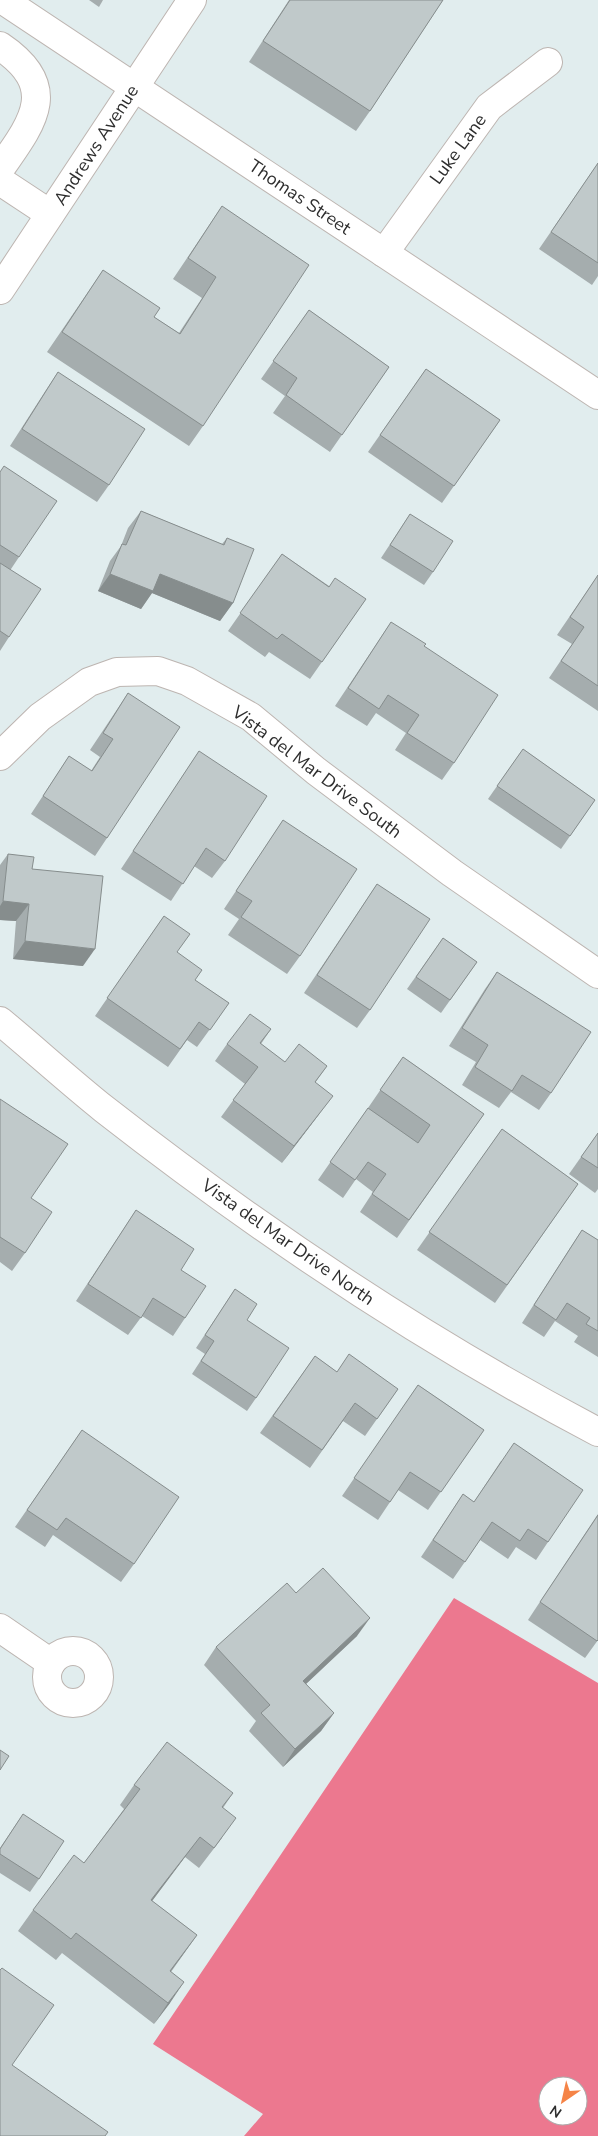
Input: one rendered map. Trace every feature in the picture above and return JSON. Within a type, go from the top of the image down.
[{"type":"street","name":"Thomas Street","points":[[3,0],[598,395]]},
{"type":"street","name":"Andrews Avenue","points":[[0,290],[192,0]]},
{"type":"street","points":[[0,46],[14,56],[25,68],[33,82],[36,97],[34,113],[29,128],[0,169]]},
{"type":"street","name":"Luke Lane","points":[[384,253],[488,107],[548,62]]},
{"type":"street","points":[[0,181],[50,214]]},
{"type":"street","name":"Vista del Mar Drive South","points":[[0,756],[40,716],[89,682],[117,672],[150,671],[158,671],[186,681],[251,717],[316,771],[452,874],[598,974]]},
{"type":"street","name":"Vista del Mar Drive North","points":[[0,1021],[104,1108],[234,1206],[372,1301],[542,1403],[598,1432]]},
{"type":"street","points":[[0,1628],[51,1663]]},
{"type":"shaded area","points":[[454,1598],[598,1683],[598,2136],[244,2136],[263,2114],[153,2044]]},
{"type":"building","points":[[290,0],[443,0],[370,111],[263,41]]},
{"type":"building","points":[[598,163],[598,263],[551,232]]},
{"type":"building","points":[[222,206],[309,265],[203,426],[62,332],[103,270],[160,308],[154,317],[180,334],[216,277],[188,258]]},
{"type":"building","points":[[309,310],[389,367],[342,435],[286,395],[297,378],[273,361]]},
{"type":"building","points":[[426,369],[500,420],[454,486],[380,435]]},
{"type":"building","points":[[58,372],[145,429],[109,485],[22,429]]},
{"type":"building","points":[[4,466],[57,501],[19,557],[0,545],[0,472]]},
{"type":"building","points":[[141,511],[224,545],[227,538],[254,549],[233,603],[160,574],[153,591],[110,574],[122,544],[126,545]]},
{"type":"building","points":[[410,514],[453,541],[433,572],[390,545]]},
{"type":"building","points":[[282,554],[329,587],[335,578],[366,599],[322,662],[282,634],[277,639],[240,613]]},
{"type":"building","points":[[0,563],[41,589],[9,637],[0,631]]},
{"type":"building","points":[[598,575],[598,686],[561,661],[584,627],[570,617]]},
{"type":"building","points":[[391,622],[426,644],[424,646],[498,695],[454,763],[407,733],[419,715],[388,695],[379,709],[348,688]]},
{"type":"building","points":[[128,693],[180,727],[107,838],[43,796],[69,756],[92,771],[113,739],[103,733]]},
{"type":"building","points":[[523,749],[595,800],[570,836],[497,786]]},
{"type":"building","points":[[199,751],[267,796],[225,861],[206,848],[183,884],[133,851]]},
{"type":"building","points":[[283,820],[357,869],[300,956],[241,917],[252,901],[236,891]]},
{"type":"building","points":[[8,854],[34,857],[32,869],[103,876],[95,949],[25,941],[29,904],[3,901]]},
{"type":"building","points":[[377,884],[430,919],[370,1010],[317,975]]},
{"type":"building","points":[[164,916],[190,934],[177,952],[202,970],[195,980],[229,1003],[210,1030],[199,1022],[180,1049],[107,998]]},
{"type":"building","points":[[443,938],[477,962],[450,1000],[416,977]]},
{"type":"building","points":[[497,972],[591,1032],[551,1093],[522,1075],[512,1091],[475,1067],[488,1045],[462,1028]]},
{"type":"building","points":[[250,1014],[271,1029],[260,1043],[285,1062],[299,1044],[327,1066],[315,1082],[333,1096],[294,1146],[233,1100],[258,1067],[227,1044]]},
{"type":"building","points":[[403,1057],[484,1114],[409,1220],[372,1194],[386,1174],[368,1162],[355,1180],[330,1162],[368,1108],[418,1143],[430,1125],[380,1090]]},
{"type":"building","points":[[0,1099],[68,1144],[31,1198],[52,1212],[25,1253],[0,1237]]},
{"type":"building","points":[[502,1129],[578,1184],[507,1285],[429,1232]]},
{"type":"building","points":[[598,1133],[598,1168],[581,1157]]},
{"type":"building","points":[[136,1210],[194,1249],[181,1270],[206,1286],[185,1318],[153,1298],[141,1318],[88,1284]]},
{"type":"building","points":[[582,1230],[598,1240],[598,1331],[586,1324],[590,1318],[567,1303],[556,1320],[534,1305]]},
{"type":"building","points":[[235,1289],[257,1304],[247,1320],[289,1348],[256,1398],[201,1361],[214,1341],[205,1335]]},
{"type":"building","points":[[349,1354],[398,1389],[377,1419],[355,1403],[322,1450],[273,1416],[315,1356],[337,1372]]},
{"type":"building","points":[[418,1385],[484,1430],[441,1492],[410,1472],[390,1502],[354,1478]]},
{"type":"building","points":[[82,1430],[179,1497],[134,1564],[66,1518],[57,1530],[27,1510]]},
{"type":"building","points":[[514,1443],[583,1490],[548,1542],[528,1529],[520,1541],[492,1522],[465,1562],[433,1540],[463,1494],[474,1502]]},
{"type":"building","points":[[598,1515],[598,1640],[597,1641],[540,1602]]},
{"type":"building","points":[[323,1568],[370,1618],[303,1681],[334,1713],[295,1749],[261,1713],[270,1705],[216,1647],[287,1583],[296,1593]]},
{"type":"building","points":[[167,1742],[233,1793],[222,1807],[236,1818],[214,1848],[200,1837],[151,1900],[197,1935],[170,1971],[184,1982],[168,2003],[76,1933],[71,1939],[33,1910],[74,1855],[84,1863],[140,1789],[134,1785]]},
{"type":"building","points":[[0,1750],[9,1756],[0,1770]]},
{"type":"building","points":[[23,1814],[64,1841],[39,1879],[0,1854],[0,1849]]},
{"type":"building","points":[[2,1968],[54,2005],[12,2065],[108,2132],[105,2136],[0,2136],[0,1970]]}]
